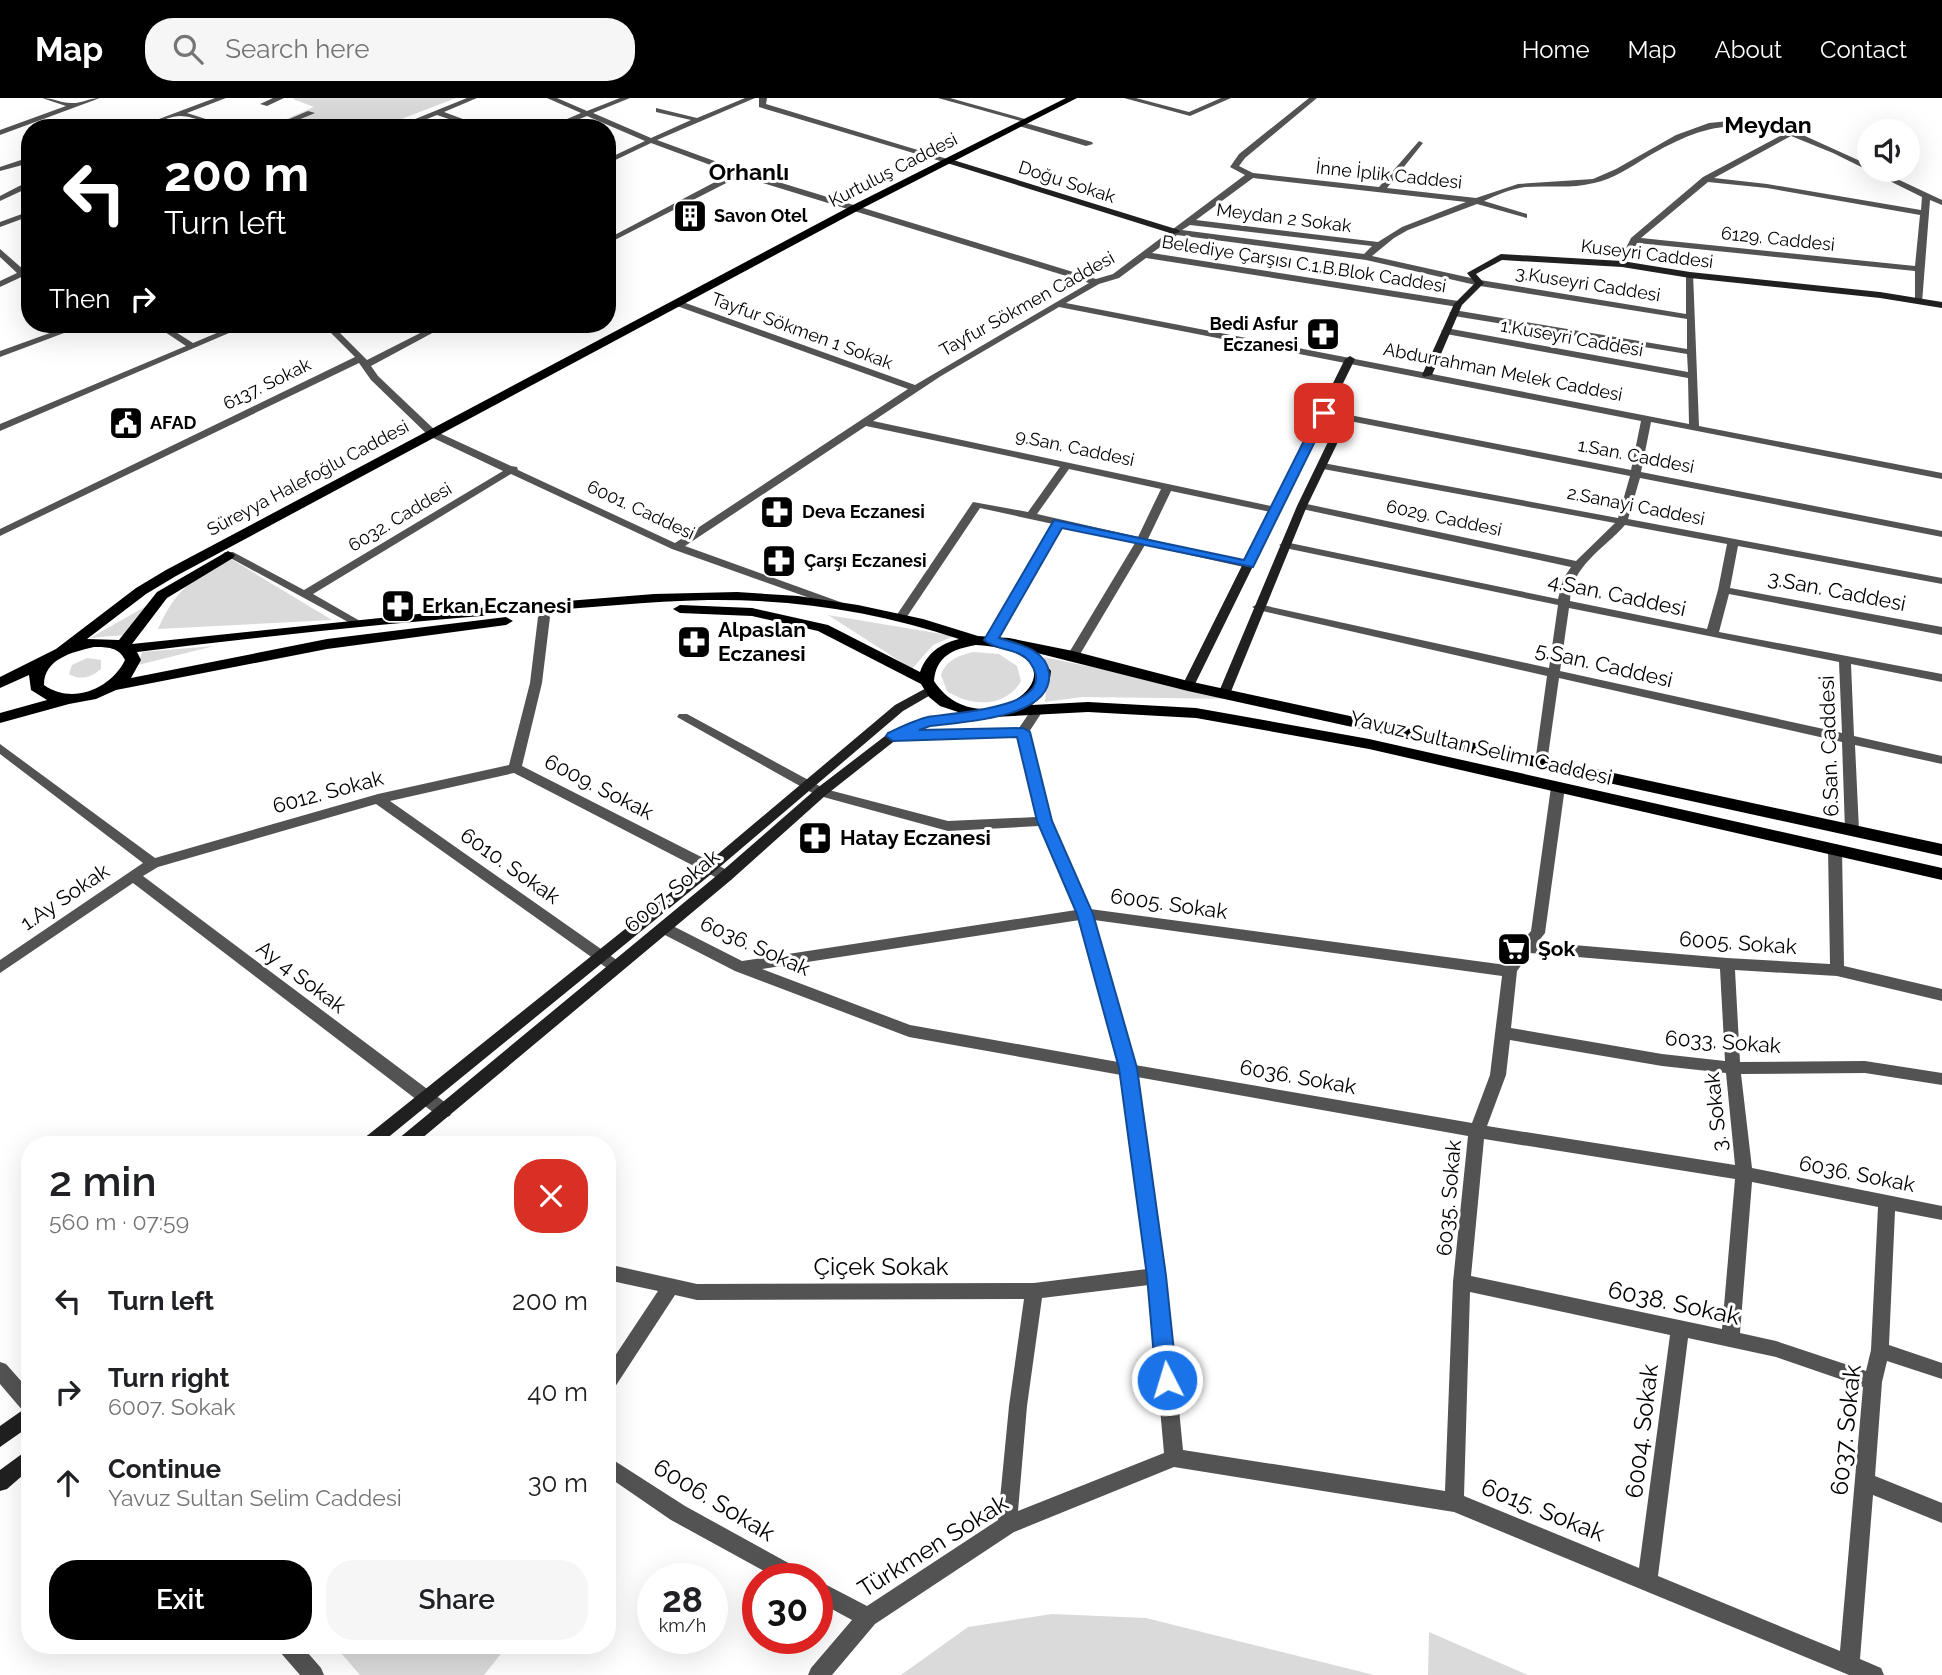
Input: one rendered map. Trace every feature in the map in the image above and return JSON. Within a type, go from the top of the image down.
[{"type":"main road","name":"Kurtuluş Caddesi","points":[[433,434],[855,208],[1073,98]]},
{"type":"main road","name":"Süreyya Halefoğlu Caddesi","points":[[124,647],[162,595],[433,434]]},
{"type":"main road","name":"Süreyya Halefoğlu Caddesi","points":[[0,683],[55,655],[141,591],[172,573],[433,434]]},
{"type":"main road","name":"Yavuz Sultan Selim Caddesi","points":[[55,655],[94,642],[124,647],[354,621],[651,598],[737,596],[839,605],[984,640],[1073,656],[1224,694],[1942,850]]},
{"type":"main road","name":"Yavuz Sultan Selim Caddesi","points":[[67,699],[82,697],[112,686],[327,644],[544,617],[687,609],[752,612],[822,628],[928,685],[942,701],[955,708],[996,712],[1088,707],[1196,712],[1369,744],[1942,874]]},
{"type":"main road","name":"Yavuz Sultan Selim Caddesi","points":[[928,685],[930,662],[937,654],[948,647],[984,640]]},
{"type":"main road","name":"Yavuz Sultan Selim Caddesi","points":[[996,712],[1021,705],[1034,695],[1041,684],[1042,671],[1037,660],[1025,650],[1009,643]]},
{"type":"main road","points":[[112,686],[130,668],[133,660],[124,647]]},
{"type":"main road","points":[[55,655],[39,669],[34,678],[36,687],[52,698],[67,699]]},
{"type":"main road","points":[[0,718],[67,699]]},
{"type":"street","points":[[46,98],[72,106]]},
{"type":"street","points":[[36,119],[96,98]]},
{"type":"street","points":[[166,119],[222,98]]},
{"type":"street","points":[[264,104],[280,98]]},
{"type":"street","points":[[419,119],[473,98]]},
{"type":"street","points":[[551,98],[602,119]]},
{"type":"street","points":[[570,119],[626,98]]},
{"type":"street","points":[[616,158],[751,98]]},
{"type":"street","points":[[763,98],[762,105],[950,161]]},
{"type":"street","points":[[942,98],[1088,144]]},
{"type":"street","points":[[1128,98],[1190,114],[1227,98]]},
{"type":"street","points":[[1251,175],[1234,166],[1242,156],[1312,98]]},
{"type":"street","points":[[659,110],[698,120]]},
{"type":"street","points":[[436,112],[457,119]]},
{"type":"street","points":[[295,119],[311,113]]},
{"type":"street","points":[[181,114],[198,119]]},
{"type":"street","name":"İnne İplik Caddesi","points":[[1251,175],[1477,201],[1500,190],[1522,186],[1602,179],[1664,144],[1709,125],[1759,124],[1791,133],[1857,163]]},
{"type":"street","points":[[0,133],[21,125]]},
{"type":"street","points":[[616,125],[739,173],[1096,282]]},
{"type":"street","points":[[0,127],[9,129]]},
{"type":"street","points":[[1622,264],[1634,240],[1706,179],[1791,133]]},
{"type":"street","points":[[1381,190],[1419,143]]},
{"type":"street","name":"Doğu Sokak","points":[[950,161],[1176,232]]},
{"type":"street","points":[[0,169],[21,163]]},
{"type":"street","points":[[616,237],[739,173]]},
{"type":"street","name":"Tayfur Sökmen Caddesi","points":[[676,547],[916,389],[1057,304],[1096,282],[1116,276],[1251,175]]},
{"type":"street","points":[[1706,179],[1924,213]]},
{"type":"street","name":"İnne İplik Caddesi","points":[[1896,182],[1942,203]]},
{"type":"street","points":[[0,199],[21,188]]},
{"type":"street","points":[[1919,301],[1926,197]]},
{"type":"street","points":[[1366,257],[1387,237],[1456,206],[1477,201],[1524,216]]},
{"type":"street","points":[[0,225],[21,217]]},
{"type":"street","name":"Meydan 2 Sokak","points":[[1188,222],[1377,244]]},
{"type":"street","name":"3.Kuseyri Caddesi","points":[[1176,232],[1366,257],[1480,283],[1690,317]]},
{"type":"street","name":"6129. Caddesi","points":[[1634,240],[1919,270]]},
{"type":"street","points":[[0,252],[21,268]]},
{"type":"street","name":"Belediye Çarşısı C.1.B.Blok Caddesi","points":[[1145,255],[1456,308],[1691,352]]},
{"type":"street","name":"Kuseyri Caddesi","points":[[1427,375],[1456,308],[1480,283],[1471,273],[1501,257],[1622,264],[1690,275],[1942,304]]},
{"type":"street","points":[[0,284],[21,274]]},
{"type":"street","points":[[1690,275],[1694,427]]},
{"type":"street","name":"Tayfur Sökmen 1 Sokak","points":[[677,303],[916,389]]},
{"type":"street","name":"Abdurrahman Melek Caddesi","points":[[1057,304],[1942,476]]},
{"type":"street","name":"1.Kuseyri Caddesi","points":[[1446,331],[1692,376]]},
{"type":"street","points":[[0,354],[58,333]]},
{"type":"street","points":[[172,333],[191,345]]},
{"type":"street","points":[[0,428],[222,333]]},
{"type":"street","name":"6001. Caddesi","points":[[335,333],[389,393],[433,434],[676,547],[839,605]]},
{"type":"street","name":"6137. Sokak","points":[[0,533],[426,333]]},
{"type":"street","points":[[1188,686],[1350,359]]},
{"type":"street","name":"1.San. Caddesi","points":[[1324,413],[1942,534]]},
{"type":"street","points":[[1224,694],[1302,506],[1324,466],[1345,417]]},
{"type":"street","points":[[1541,763],[1566,581],[1623,521],[1647,418]]},
{"type":"street","name":"9.San. Caddesi","points":[[867,423],[1275,510]]},
{"type":"street","points":[[1031,515],[1067,464]]},
{"type":"street","name":"2.Sanayi Caddesi","points":[[1324,466],[1942,581]]},
{"type":"street","name":"6032. Caddesi","points":[[304,594],[513,469]]},
{"type":"street","points":[[1073,656],[1143,540],[1168,486]]},
{"type":"street","points":[[900,619],[977,503],[1248,565]]},
{"type":"street","name":"6029. Caddesi","points":[[1302,506],[1579,565]]},
{"type":"street","points":[[984,640],[1059,523]]},
{"type":"street","points":[[1712,634],[1733,542]]},
{"type":"street","name":"4.San. Caddesi","points":[[1285,545],[1712,634],[1942,678]]},
{"type":"street","points":[[229,554],[354,621]]},
{"type":"street","name":"3.San. Caddesi","points":[[1724,590],[1942,631]]},
{"type":"street","name":"5.San. Caddesi","points":[[1258,607],[1942,760]]},
{"type":"street","name":"6009. Sokak","points":[[544,617],[536,683],[515,768],[726,876]]},
{"type":"street","name":"6.San. Caddesi","points":[[1846,660],[1852,830]]},
{"type":"street","name":"6007. Sokak","points":[[414,1136],[726,876],[898,708],[928,685]]},
{"type":"street","points":[[1038,709],[1023,732],[1044,821],[1085,914],[1128,1068],[1157,1276],[1174,1458]]},
{"type":"street","name":"6007. Sokak","points":[[379,1136],[710,868],[815,789],[893,736],[927,722],[996,712]]},
{"type":"street","points":[[683,717],[815,789],[948,826],[1044,821]]},
{"type":"street","points":[[893,736],[1023,732]]},
{"type":"street","points":[[0,748],[153,863]]},
{"type":"street","name":"6012. Sokak","points":[[153,863],[379,799],[515,768]]},
{"type":"street","points":[[1510,971],[1516,959],[1538,933],[1558,787]]},
{"type":"street","name":"6010. Sokak","points":[[379,799],[616,967]]},
{"type":"street","points":[[1835,849],[1837,970]]},
{"type":"street","name":"1.Ay Sokak","points":[[0,967],[153,863]]},
{"type":"street","name":"Ay 4 Sokak","points":[[133,876],[444,1111]]},
{"type":"street","name":"6005. Sokak","points":[[740,967],[1085,914],[1510,971]]},
{"type":"street","name":"6036. Sokak","points":[[664,928],[740,967],[909,1031],[1477,1131],[1744,1173],[1942,1213]]},
{"type":"street","name":"6005. Sokak","points":[[1528,947],[1727,964],[1837,970],[1942,995]]},
{"type":"street","name":"3. Sokak","points":[[1727,964],[1732,1068],[1744,1173],[1730,1340]]},
{"type":"street","name":"6035. Sokak","points":[[1454,1502],[1462,1282],[1477,1131],[1498,1075],[1510,971]]},
{"type":"street","name":"6033. Sokak","points":[[1503,1034],[1732,1068],[1865,1067],[1942,1079]]},
{"type":"street","name":"6037. Sokak","points":[[1849,1664],[1873,1382],[1880,1350],[1887,1201]]},
{"type":"street","name":"Çiçek Sokak","points":[[616,1274],[697,1292],[1034,1290],[1157,1276]]},
{"type":"street","name":"6038. Sokak","points":[[1462,1282],[1776,1349],[1873,1382]]},
{"type":"street","points":[[616,1370],[671,1286]]},
{"type":"street","points":[[1007,1525],[1018,1406],[1034,1290]]},
{"type":"street","name":"6004. Sokak","points":[[1647,1581],[1680,1329]]},
{"type":"street","points":[[1880,1350],[1942,1371]]},
{"type":"street","points":[[0,1370],[21,1394]]},
{"type":"street","points":[[0,1438],[21,1421]]},
{"type":"street","name":"6015. Sokak","points":[[1174,1458],[1454,1502],[1874,1675]]},
{"type":"street","name":"Türkmen Sokak","points":[[818,1675],[868,1617],[1007,1525],[1174,1458]]},
{"type":"street","points":[[0,1482],[21,1464]]},
{"type":"street","name":"6006. Sokak","points":[[616,1471],[678,1513],[769,1563]]},
{"type":"street","points":[[1865,1482],[1942,1513]]},
{"type":"street","points":[[833,1598],[868,1617]]},
{"type":"street","points":[[294,1654],[314,1675]]},
{"type":"shaded area","points":[[456,98],[401,119],[287,119],[314,107],[293,99]]},
{"type":"shaded area","points":[[226,556],[332,620],[158,629],[178,595],[194,579]]},
{"type":"shaded area","points":[[150,604],[124,635],[90,638]]},
{"type":"shaded area","points":[[828,615],[954,636],[933,645],[912,669]]},
{"type":"shaded area","points":[[214,646],[138,665],[142,652]]},
{"type":"shaded area","points":[[973,652],[999,654],[1017,666],[1021,681],[1006,696],[987,702],[966,700],[947,691],[941,675],[946,666],[958,657]]},
{"type":"shaded area","points":[[1044,657],[1244,699],[1082,697],[1045,702],[1048,668]]},
{"type":"shaded area","points":[[87,658],[101,660],[101,669],[86,677],[69,674],[72,665]]},
{"type":"shaded area","points":[[1052,1614],[1146,1618],[1374,1675],[901,1675],[968,1627]]},
{"type":"shaded area","points":[[1429,1632],[1528,1675],[1428,1675]]},
{"type":"shaded area","points":[[342,1654],[501,1654],[484,1675],[360,1675]]},
{"type":"place","name":"Savon Otel","points":[[690,216]]},
{"type":"place","name":"Bedi Asfur Eczanesi","points":[[1323,334]]},
{"type":"place","name":"AFAD","points":[[126,423]]},
{"type":"place","name":"Deva Eczanesi","points":[[777,512]]},
{"type":"place","name":"Çarşı Eczanesi","points":[[779,561]]},
{"type":"place","name":"Erkan Eczanesi","points":[[398,606]]},
{"type":"place","name":"Alpaslan Eczanesi","points":[[694,642]]},
{"type":"place","name":"Hatay Eczanesi","points":[[815,838]]},
{"type":"place","name":"Şok","points":[[1514,949]]},
{"type":"district","name":"Meydan","points":[[1768,125]]},
{"type":"district","name":"Orhanlı","points":[[749,172]]},
{"type":"route","points":[[1167,1380],[1157,1276],[1128,1068],[1085,914],[1044,821],[1023,732],[893,736],[927,722],[1004,711],[1021,705],[1034,695],[1041,684],[1042,671],[1037,660],[1025,650],[1009,643],[991,640],[1059,523],[1248,565],[1324,413]]}]
